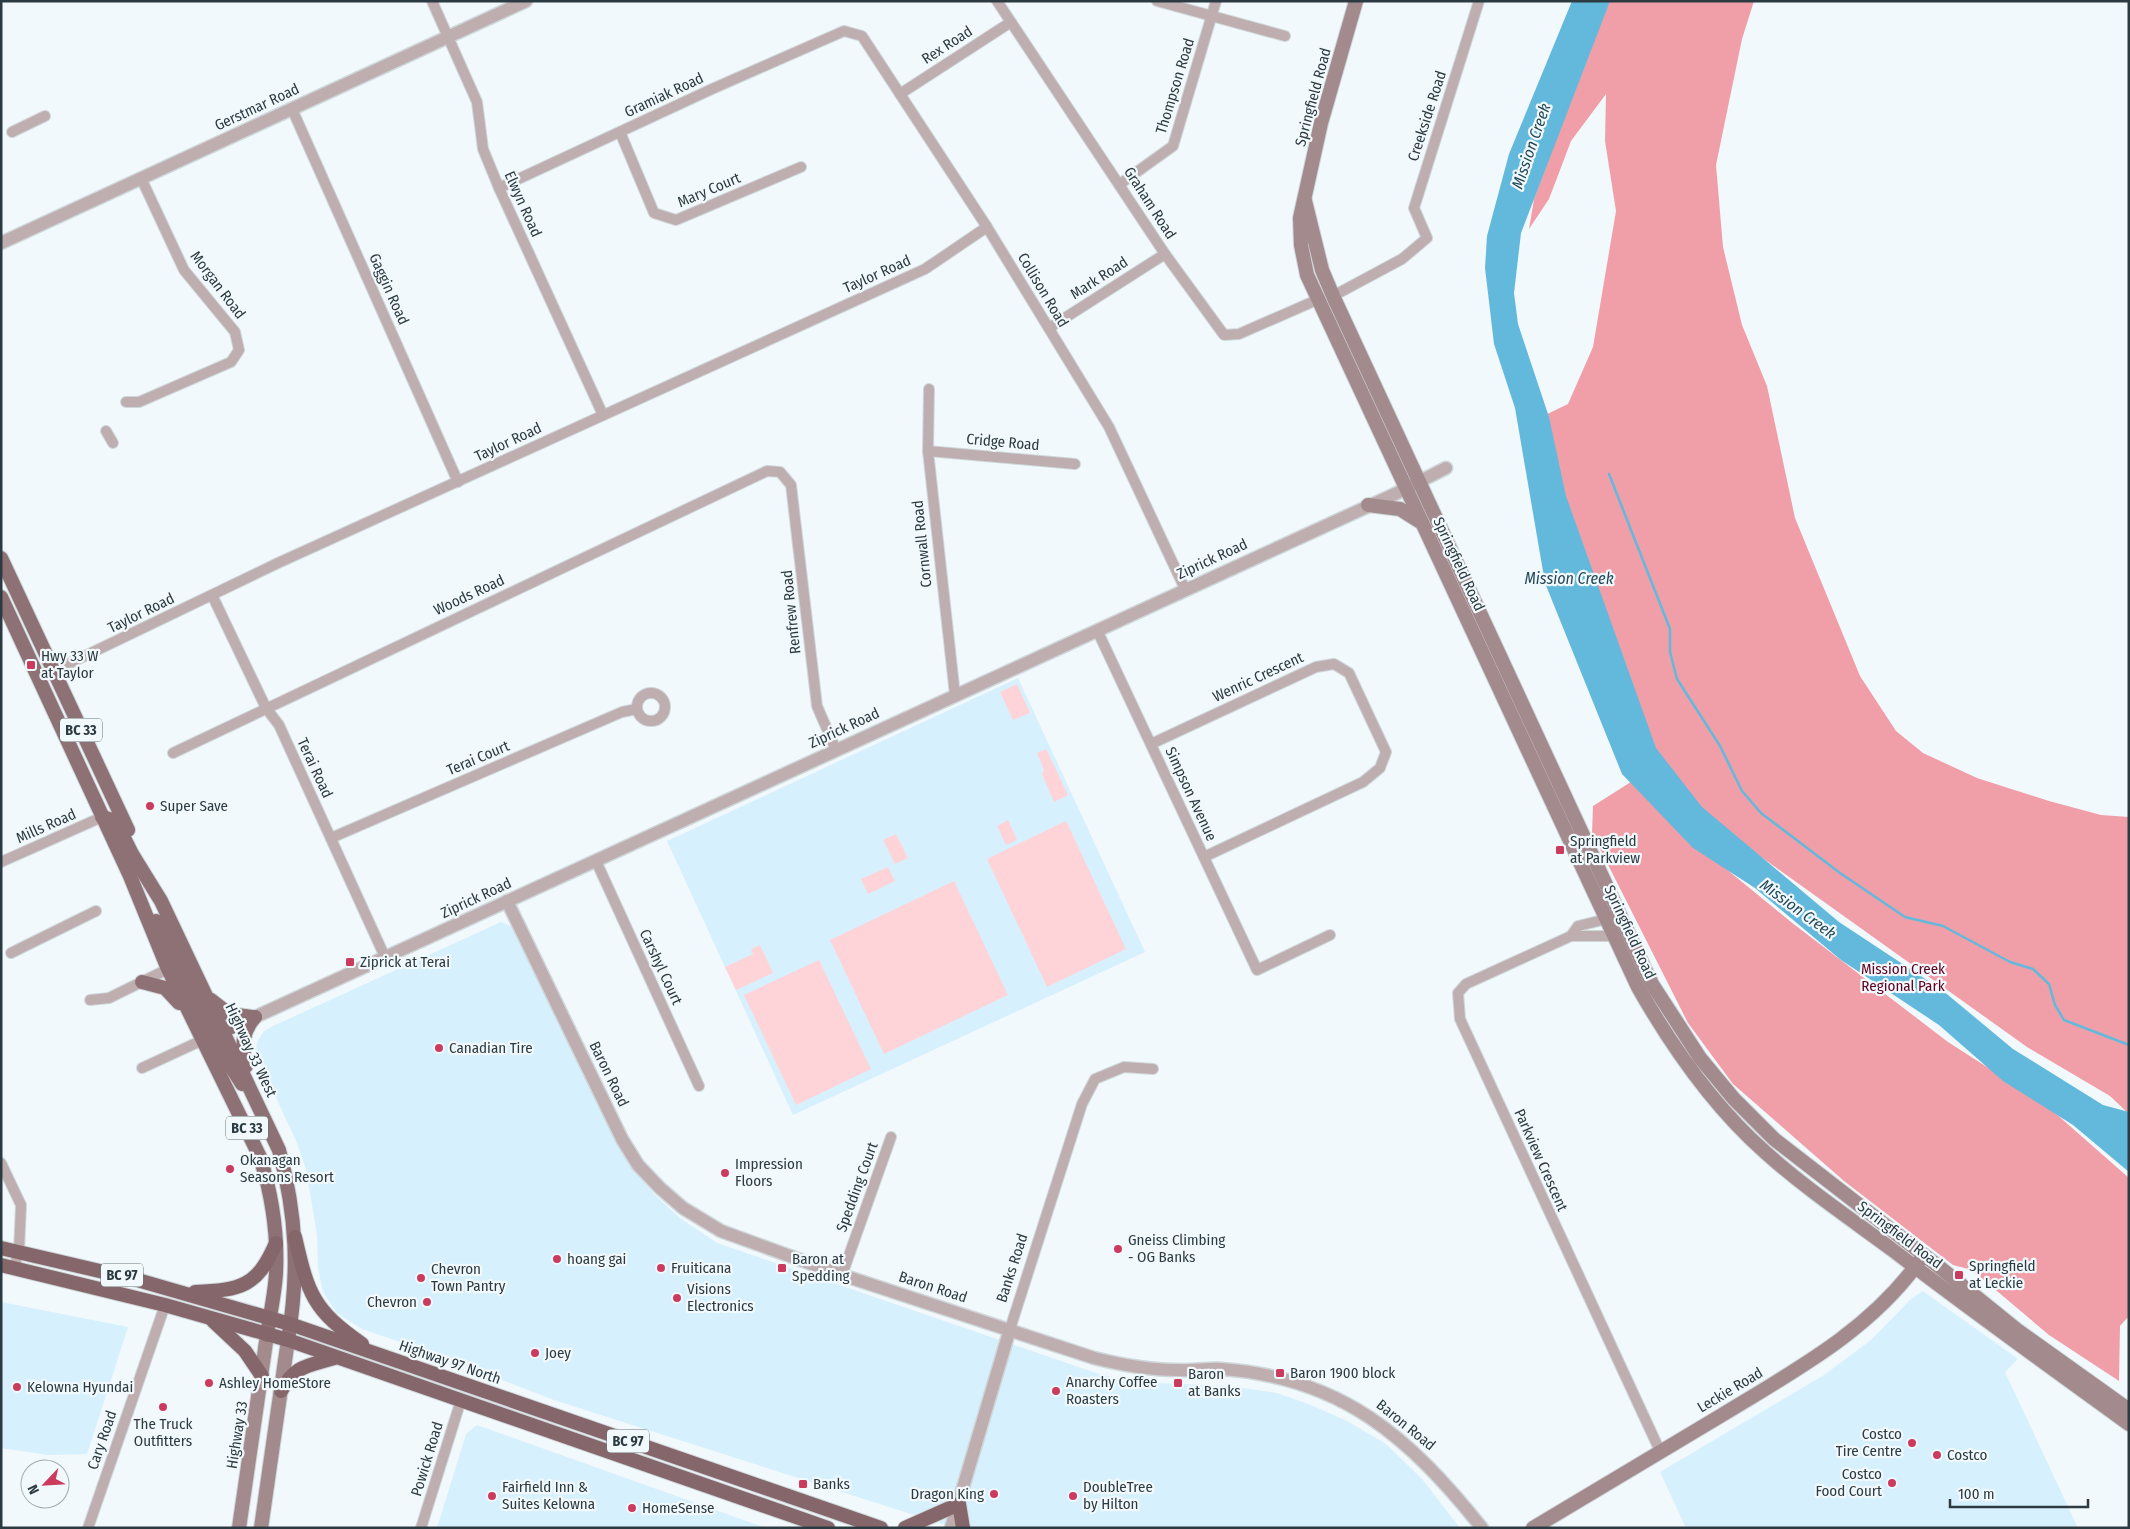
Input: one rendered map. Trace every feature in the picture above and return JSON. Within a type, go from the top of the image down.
[{"type":"highway","points":[[295,1237],[305,1280],[319,1307],[335,1325],[375,1354]]},
{"type":"highway","points":[[181,1292],[222,1291],[251,1281],[265,1267],[276,1243]]},
{"type":"highway","name":"Highway 97 North","points":[[1,1248],[134,1278],[290,1324],[881,1528]]},
{"type":"highway","name":"BC 97","points":[[8,1267],[164,1305],[288,1340],[334,1358],[461,1400],[828,1528]]},
{"type":"highway","points":[[211,1318],[245,1351],[262,1376]]},
{"type":"highway","points":[[281,1391],[289,1376],[300,1368],[334,1358]]},
{"type":"highway","points":[[461,1400],[486,1392]]},
{"type":"highway","points":[[905,1528],[959,1504],[963,1528]]},
{"type":"main road","name":"Springfield Road","points":[[1356,1],[1321,123],[1300,218],[1301,245],[1308,275],[1614,936],[1658,1022],[1690,1069],[1719,1104],[1764,1151],[1915,1267],[2129,1424]]},
{"type":"main road","name":"Springfield Road","points":[[1305,201],[1322,270],[1333,296],[1652,984],[1700,1058],[1734,1099],[1774,1140],[1924,1255],[2017,1330],[2129,1410]]},
{"type":"main road","points":[[1368,506],[1400,508],[1422,522]]},
{"type":"main road","name":"BC 33","points":[[1,558],[161,901]]},
{"type":"main road","name":"Highway 33 West","points":[[1,598],[130,876],[168,969],[193,1022],[205,1039],[260,1157],[269,1187],[276,1243],[276,1274],[269,1318]]},
{"type":"main road","name":"Highway 33 West","points":[[102,817],[113,820],[118,826],[132,854],[161,901],[251,1086],[279,1150],[288,1183],[295,1237],[296,1274],[290,1324]]},
{"type":"main road","points":[[130,876],[172,948],[210,1025],[224,1030],[255,1017]]},
{"type":"main road","points":[[168,969],[183,982],[205,1039],[265,1118]]},
{"type":"main road","points":[[142,982],[165,988],[176,998],[193,1022]]},
{"type":"main road","points":[[207,995],[230,1014],[255,1017]]},
{"type":"main road","points":[[251,1086],[243,1052],[243,1037],[246,1027],[255,1017]]},
{"type":"main road","name":"Leckie Road","points":[[1533,1528],[1816,1358],[1861,1324],[1924,1255]]},
{"type":"main road","name":"Highway 33","points":[[239,1528],[269,1318]]},
{"type":"main road","name":"BC 33","points":[[260,1528],[290,1324]]},
{"type":"street","name":"Elwyn Road","points":[[432,1],[476,102],[484,149],[499,188],[603,414]]},
{"type":"street","name":"Gerstmar Road","points":[[1,242],[526,1]]},
{"type":"street","name":"Graham Road","points":[[997,1],[1165,254],[1224,335],[1239,334],[1319,299]]},
{"type":"street","points":[[1157,1],[1285,36]]},
{"type":"street","name":"Thompson Road","points":[[1120,184],[1173,146],[1216,1]]},
{"type":"street","name":"Creekside Road","points":[[1333,296],[1402,259],[1427,238],[1414,208],[1479,1]]},
{"type":"street","name":"Rex Road","points":[[900,94],[1011,22]]},
{"type":"street","name":"Collison Road","points":[[844,31],[862,36],[987,226],[1109,427],[1186,589]]},
{"type":"street","name":"Gramiak Road","points":[[499,188],[712,89],[844,31]]},
{"type":"street","name":"Gaggin Road","points":[[292,109],[458,482]]},
{"type":"street","points":[[12,132],[45,116]]},
{"type":"street","name":"Mary Court","points":[[620,132],[654,213],[676,220],[801,167]]},
{"type":"street","name":"Morgan Road","points":[[126,402],[139,402],[231,362],[239,350],[235,332],[184,270],[140,178]]},
{"type":"street","name":"Taylor Road","points":[[39,678],[212,595],[603,414],[925,269],[987,226]]},
{"type":"street","name":"Mark Road","points":[[1048,328],[1165,254]]},
{"type":"street","name":"Cornwall Road","points":[[930,389],[928,450],[955,695]]},
{"type":"street","points":[[106,431],[113,443]]},
{"type":"street","name":"Cridge Road","points":[[928,450],[1075,464]]},
{"type":"street","name":"Ziprick Road","points":[[255,1017],[1406,489],[1446,468]]},
{"type":"street","name":"Woods Road","points":[[173,753],[767,471],[780,472]]},
{"type":"street","name":"Renfrew Road","points":[[780,472],[791,485],[794,503],[817,706],[836,750]]},
{"type":"street","name":"Terai Road","points":[[212,595],[266,708],[279,725],[385,957]]},
{"type":"street","name":"Simpson Avenue","points":[[1097,630],[1257,970],[1330,935]]},
{"type":"street","name":"Wenric Crescent","points":[[1151,744],[1316,666],[1334,664],[1349,673],[1358,691],[1386,752],[1380,768],[1363,782],[1204,857]]},
{"type":"street","name":"Terai Court","points":[[331,838],[622,712],[637,709]]},
{"type":"street","name":"Mills Road","points":[[1,862],[102,817]]},
{"type":"street","name":"Carshyl Court","points":[[596,861],[699,1086]]},
{"type":"street","name":"Baron Road","points":[[508,901],[622,1139],[638,1165],[683,1208],[721,1231],[842,1274],[1094,1358],[1135,1368],[1177,1370],[1222,1369],[1268,1375],[1319,1391],[1352,1405],[1392,1432],[1430,1466],[1482,1528]]},
{"type":"street","points":[[11,953],[96,911]]},
{"type":"street","name":"Parkview Crescent","points":[[1571,936],[1578,926],[1621,916]]},
{"type":"street","name":"Parkview Crescent","points":[[1614,936],[1571,936],[1466,984],[1458,993],[1460,1018],[1660,1452]]},
{"type":"street","points":[[90,1000],[109,998],[168,969]]},
{"type":"street","points":[[142,1068],[224,1030]]},
{"type":"street","name":"Banks Road","points":[[951,1528],[1010,1329],[1082,1104],[1094,1079],[1124,1067],[1153,1069]]},
{"type":"street","name":"Spedding Court","points":[[842,1274],[891,1137]]},
{"type":"street","points":[[1,1163],[21,1205],[19,1251],[8,1267]]},
{"type":"street","name":"Cary Road","points":[[88,1528],[164,1305]]},
{"type":"street","name":"Powick Road","points":[[421,1528],[461,1400]]},
{"type":"shaded area","points":[[1606,1],[1754,1],[1742,39],[1716,165],[1723,247],[1742,325],[1767,386],[1795,518],[1860,676],[1896,731],[1923,753],[1977,778],[2101,815],[2129,817],[2129,1114],[2110,1096],[2027,1047],[1750,849],[1706,813],[1654,753],[1537,419],[1568,404],[1593,347],[1616,211],[1605,141],[1606,94],[1571,141],[1549,199],[1529,229],[1534,199]]},
{"type":"shaded area","points":[[1018,678],[1145,952],[793,1115],[667,841]]},
{"type":"shaded area","points":[[1017,684],[1030,713],[1013,720],[1000,692]]},
{"type":"shaded area","points":[[1046,749],[1068,795],[1054,802],[1042,774],[1044,770],[1037,753]]},
{"type":"shaded area","points":[[1634,780],[1686,836],[1791,922],[1948,1042],[2046,1105],[2129,1178],[2129,1316],[2120,1326],[2119,1381],[2049,1335],[1972,1270],[1953,1265],[1844,1181],[1733,1084],[1688,1023],[1592,833],[1593,806]]},
{"type":"shaded area","points":[[1008,820],[1017,840],[1006,845],[997,826]]},
{"type":"shaded area","points":[[1066,821],[1126,949],[1047,987],[987,859]]},
{"type":"shaded area","points":[[896,834],[908,858],[895,864],[883,840]]},
{"type":"shaded area","points":[[888,867],[895,881],[868,894],[861,879]]},
{"type":"shaded area","points":[[954,881],[1008,995],[884,1054],[830,940]]},
{"type":"shaded area","points":[[501,922],[515,928],[619,1145],[636,1172],[654,1194],[680,1218],[717,1243],[1099,1374],[1133,1382],[1230,1386],[1277,1393],[1311,1405],[1347,1421],[1386,1444],[1422,1479],[1460,1528],[955,1528],[554,1400],[421,1349],[362,1329],[337,1313],[323,1292],[318,1268],[317,1235],[306,1169],[297,1143],[256,1054],[257,1042],[264,1031],[273,1026]]},
{"type":"shaded area","points":[[760,945],[773,973],[736,990],[725,967],[753,954],[751,949]]},
{"type":"shaded area","points":[[819,960],[871,1069],[796,1105],[744,995]]},
{"type":"shaded area","points":[[1923,1291],[2018,1359],[2005,1372],[2078,1528],[1686,1528],[1660,1472],[1824,1375],[1871,1340],[1912,1298]]},
{"type":"shaded area","points":[[1,1302],[128,1327],[87,1454],[48,1455],[1,1448]]},
{"type":"shaded area","points":[[477,1425],[766,1528],[437,1528],[466,1434]]},
{"type":"water","name":"Mission Creek","points":[[1572,1],[1610,1],[1521,233],[1514,293],[1518,324],[1549,417],[1566,496],[1656,748],[1702,807],[1839,922],[1942,990],[2013,1049],[2103,1105],[2129,1112],[2129,1172],[2073,1125],[2003,1081],[1939,1025],[1841,960],[1755,888],[1693,848],[1622,774],[1545,583],[1515,408],[1494,344],[1485,268],[1487,236],[1509,154]]},
{"type":"waterway","points":[[1609,474],[1670,629],[1670,652],[1677,679],[1720,746],[1742,791],[1761,813],[1840,873],[1905,917],[1943,926],[2010,962],[2033,969],[2049,984],[2055,1005],[2064,1020],[2129,1045]]},
{"type":"place","name":"Hwy 33 W at Taylor","points":[[31,665]]},
{"type":"place","name":"Super Save","points":[[150,806]]},
{"type":"place","name":"Springfield at Parkview","points":[[1560,850]]},
{"type":"place","name":"Ziprick at Terai","points":[[350,962]]},
{"type":"place","name":"Canadian Tire","points":[[439,1048]]},
{"type":"place","name":"Okanagan Seasons Resort","points":[[230,1169]]},
{"type":"place","name":"Impression Floors","points":[[725,1173]]},
{"type":"place","name":"Gneiss Climbing - OG Banks","points":[[1118,1249]]},
{"type":"place","name":"hoang gai","points":[[557,1259]]},
{"type":"place","name":"Fruiticana","points":[[661,1268]]},
{"type":"place","name":"Baron at Spedding","points":[[782,1268]]},
{"type":"place","name":"Springfield at Leckie","points":[[1959,1275]]},
{"type":"place","name":"Chevron Town Pantry","points":[[421,1278]]},
{"type":"place","name":"Visions Electronics","points":[[677,1298]]},
{"type":"place","name":"Chevron","points":[[427,1302]]},
{"type":"place","name":"Joey","points":[[535,1353]]},
{"type":"place","name":"Baron 1900 block","points":[[1280,1373]]},
{"type":"place","name":"Ashley HomeStore","points":[[209,1383]]},
{"type":"place","name":"Baron at Banks","points":[[1178,1383]]},
{"type":"place","name":"Kelowna Hyundai","points":[[17,1387]]},
{"type":"place","name":"Anarchy Coffee Roasters","points":[[1056,1391]]},
{"type":"place","name":"The Truck Outfitters","points":[[163,1407]]},
{"type":"place","name":"Costco Tire Centre","points":[[1912,1443]]},
{"type":"place","name":"Costco","points":[[1937,1455]]},
{"type":"place","name":"Costco Food Court","points":[[1892,1483]]},
{"type":"place","name":"Banks","points":[[803,1484]]},
{"type":"place","name":"Dragon King","points":[[994,1494]]},
{"type":"place","name":"Fairfield Inn & Suites Kelowna","points":[[492,1496]]},
{"type":"place","name":"DoubleTree by Hilton","points":[[1073,1496]]},
{"type":"place","name":"HomeSense","points":[[632,1508]]},
{"type":"park label","name":"Mission Creek Regional Park","points":[[1903,978]]}]
